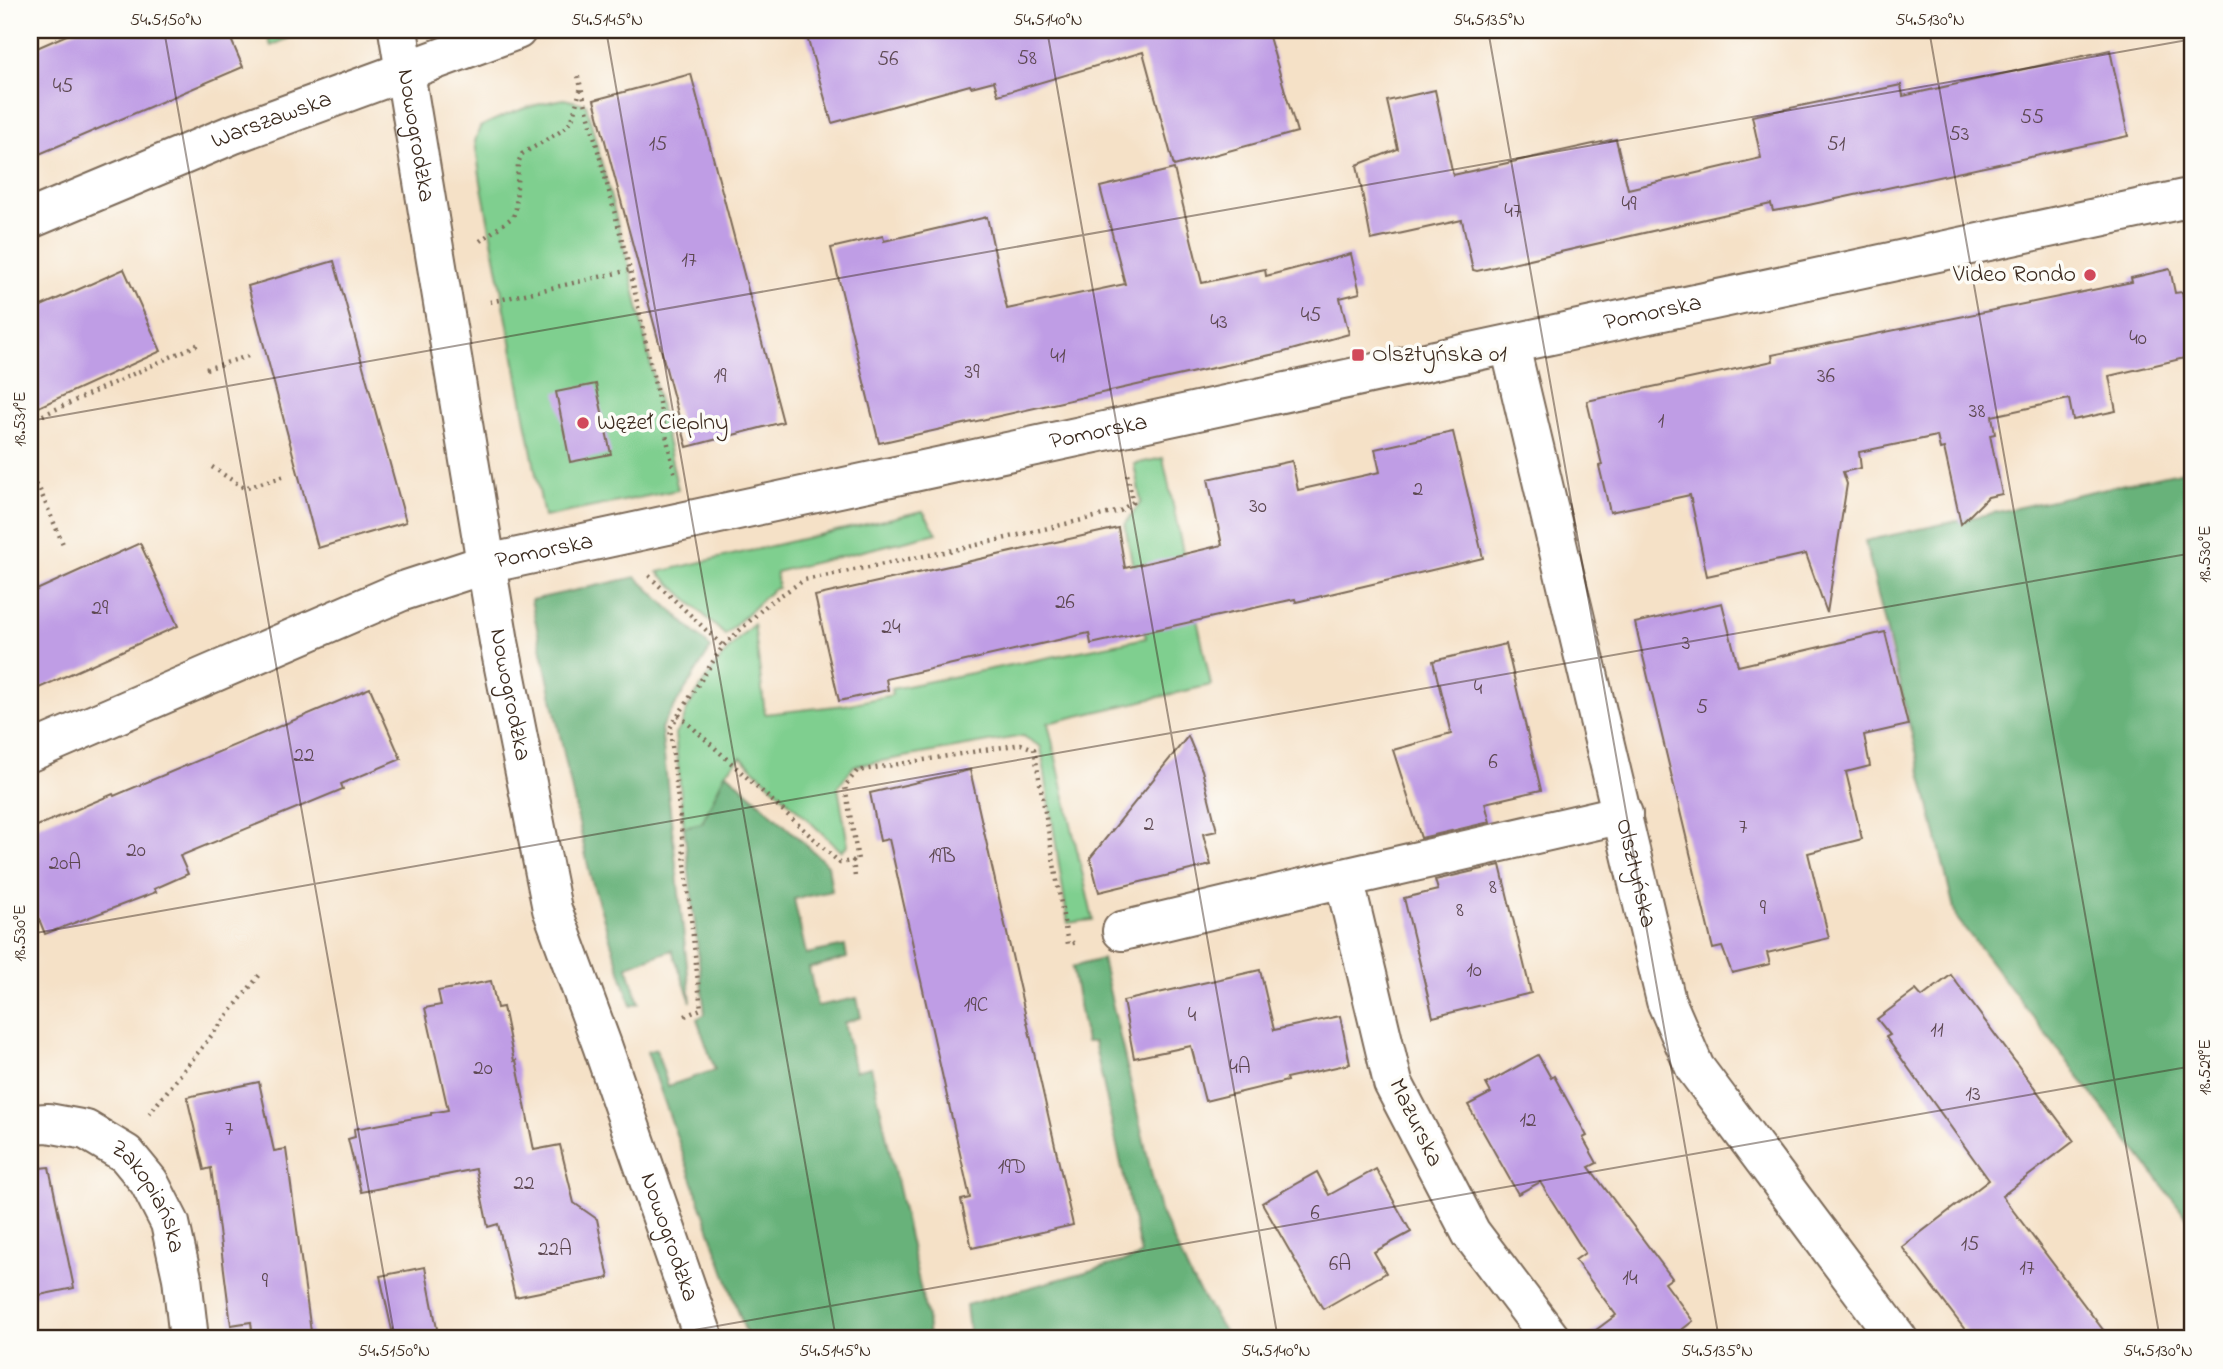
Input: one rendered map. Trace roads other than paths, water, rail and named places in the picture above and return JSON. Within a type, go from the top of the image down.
[{"type":"street","name":"Nowogrodzka","points":[[398,30],[499,642],[552,909],[704,1339]]},
{"type":"street","name":"Warszawska","points":[[30,219],[231,135],[517,30]]},
{"type":"street","name":"Pomorska","points":[[30,752],[400,592],[486,564],[1510,346],[1594,325],[2193,197]]},
{"type":"street","name":"Olsztyńska","points":[[1510,346],[1666,1001],[1695,1068],[1898,1339]]},
{"type":"street","points":[[1122,932],[1623,814]]},
{"type":"street","name":"Mazurska","points":[[1344,878],[1393,1083],[1471,1233],[1551,1339]]},
{"type":"street","name":"Zakopiańska","points":[[30,1124],[86,1130],[126,1154],[149,1182],[170,1223],[182,1278],[189,1339]]},
{"type":"place","name":"Video Rondo","points":[[2090,275]]},
{"type":"place","name":"Olsztyńska 01","points":[[1358,355]]},
{"type":"place","name":"Węzeł Cieplny","points":[[583,423]]}]
